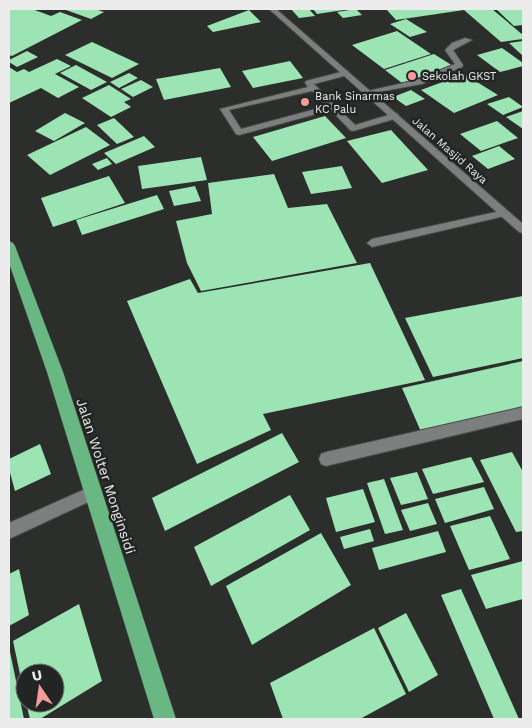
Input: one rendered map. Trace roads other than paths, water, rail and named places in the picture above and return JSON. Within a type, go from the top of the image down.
[{"type":"highway","name":"Jalan Wolter Monginsidi","points":[[9,246],[55,372],[165,719]]},
{"type":"street","name":"Jalan Masjid Raya","points":[[272,9],[523,227]]},
{"type":"street","points":[[367,92],[419,82],[459,65],[449,50],[455,45],[468,40]]},
{"type":"street","points":[[345,73],[309,83],[353,128],[395,116]]},
{"type":"street","points":[[314,88],[224,109],[239,132],[332,107]]},
{"type":"street","points":[[372,243],[505,213]]},
{"type":"street","points":[[326,459],[523,413]]},
{"type":"street","points":[[9,531],[92,493]]},
{"type":"place","name":"Sekolah GKST","points":[[412,76]]},
{"type":"place","name":"Bank Sinarmas KC Palu","points":[[305,102]]}]
